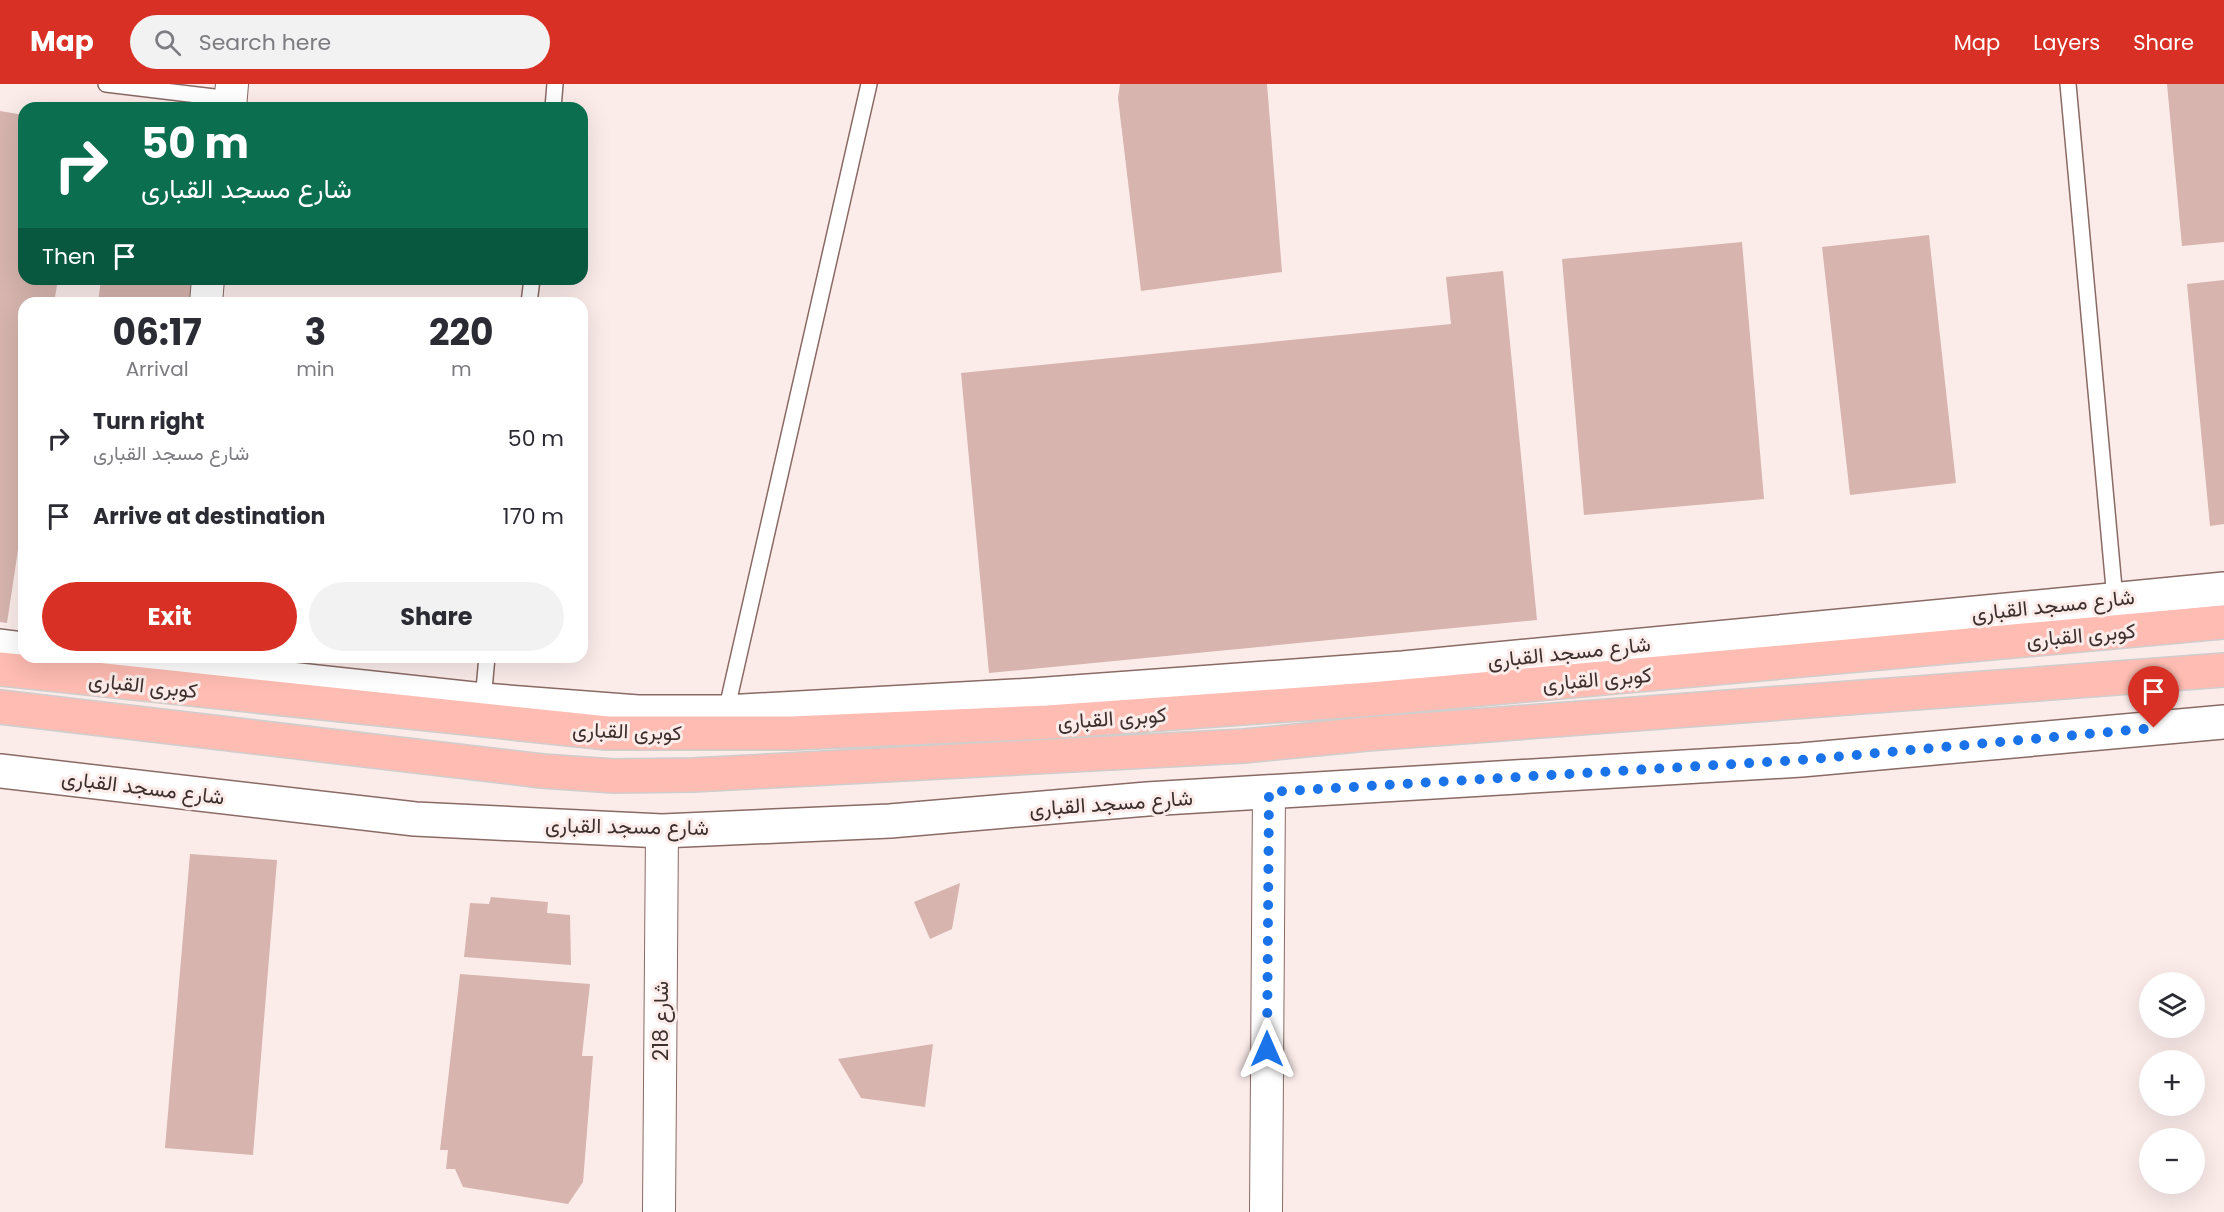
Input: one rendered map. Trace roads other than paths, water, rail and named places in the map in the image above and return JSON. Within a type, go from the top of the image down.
[{"type":"main road","name":"كوبرى القبارى","points":[[0,669],[607,733],[792,733],[1048,722],[1371,699],[2224,622]]},
{"type":"main road","name":"كوبرى القبارى","points":[[0,707],[542,771],[614,776],[693,775],[1244,746],[1367,734],[2224,670]]},
{"type":"street","name":"شارع مسجد القبارى","points":[[169,663],[483,700],[638,712],[726,712],[1033,695],[1403,668],[2224,589]]},
{"type":"street","points":[[0,646],[18,648]]},
{"type":"street","name":"شارع مسجد القبارى","points":[[0,771],[415,819],[662,831],[890,821],[1147,799],[1801,760],[2224,722]]},
{"type":"street","points":[[1266,1212],[1269,792]]},
{"type":"street","name":"شارع 218","points":[[659,1212],[662,831]]},
{"type":"lane","points":[[106,84],[231,97]]},
{"type":"lane","points":[[554,102],[555,84]]},
{"type":"lane","points":[[726,712],[868,84]]},
{"type":"lane","points":[[2068,84],[2115,599]]},
{"type":"lane","points":[[483,700],[486,663]]}]
